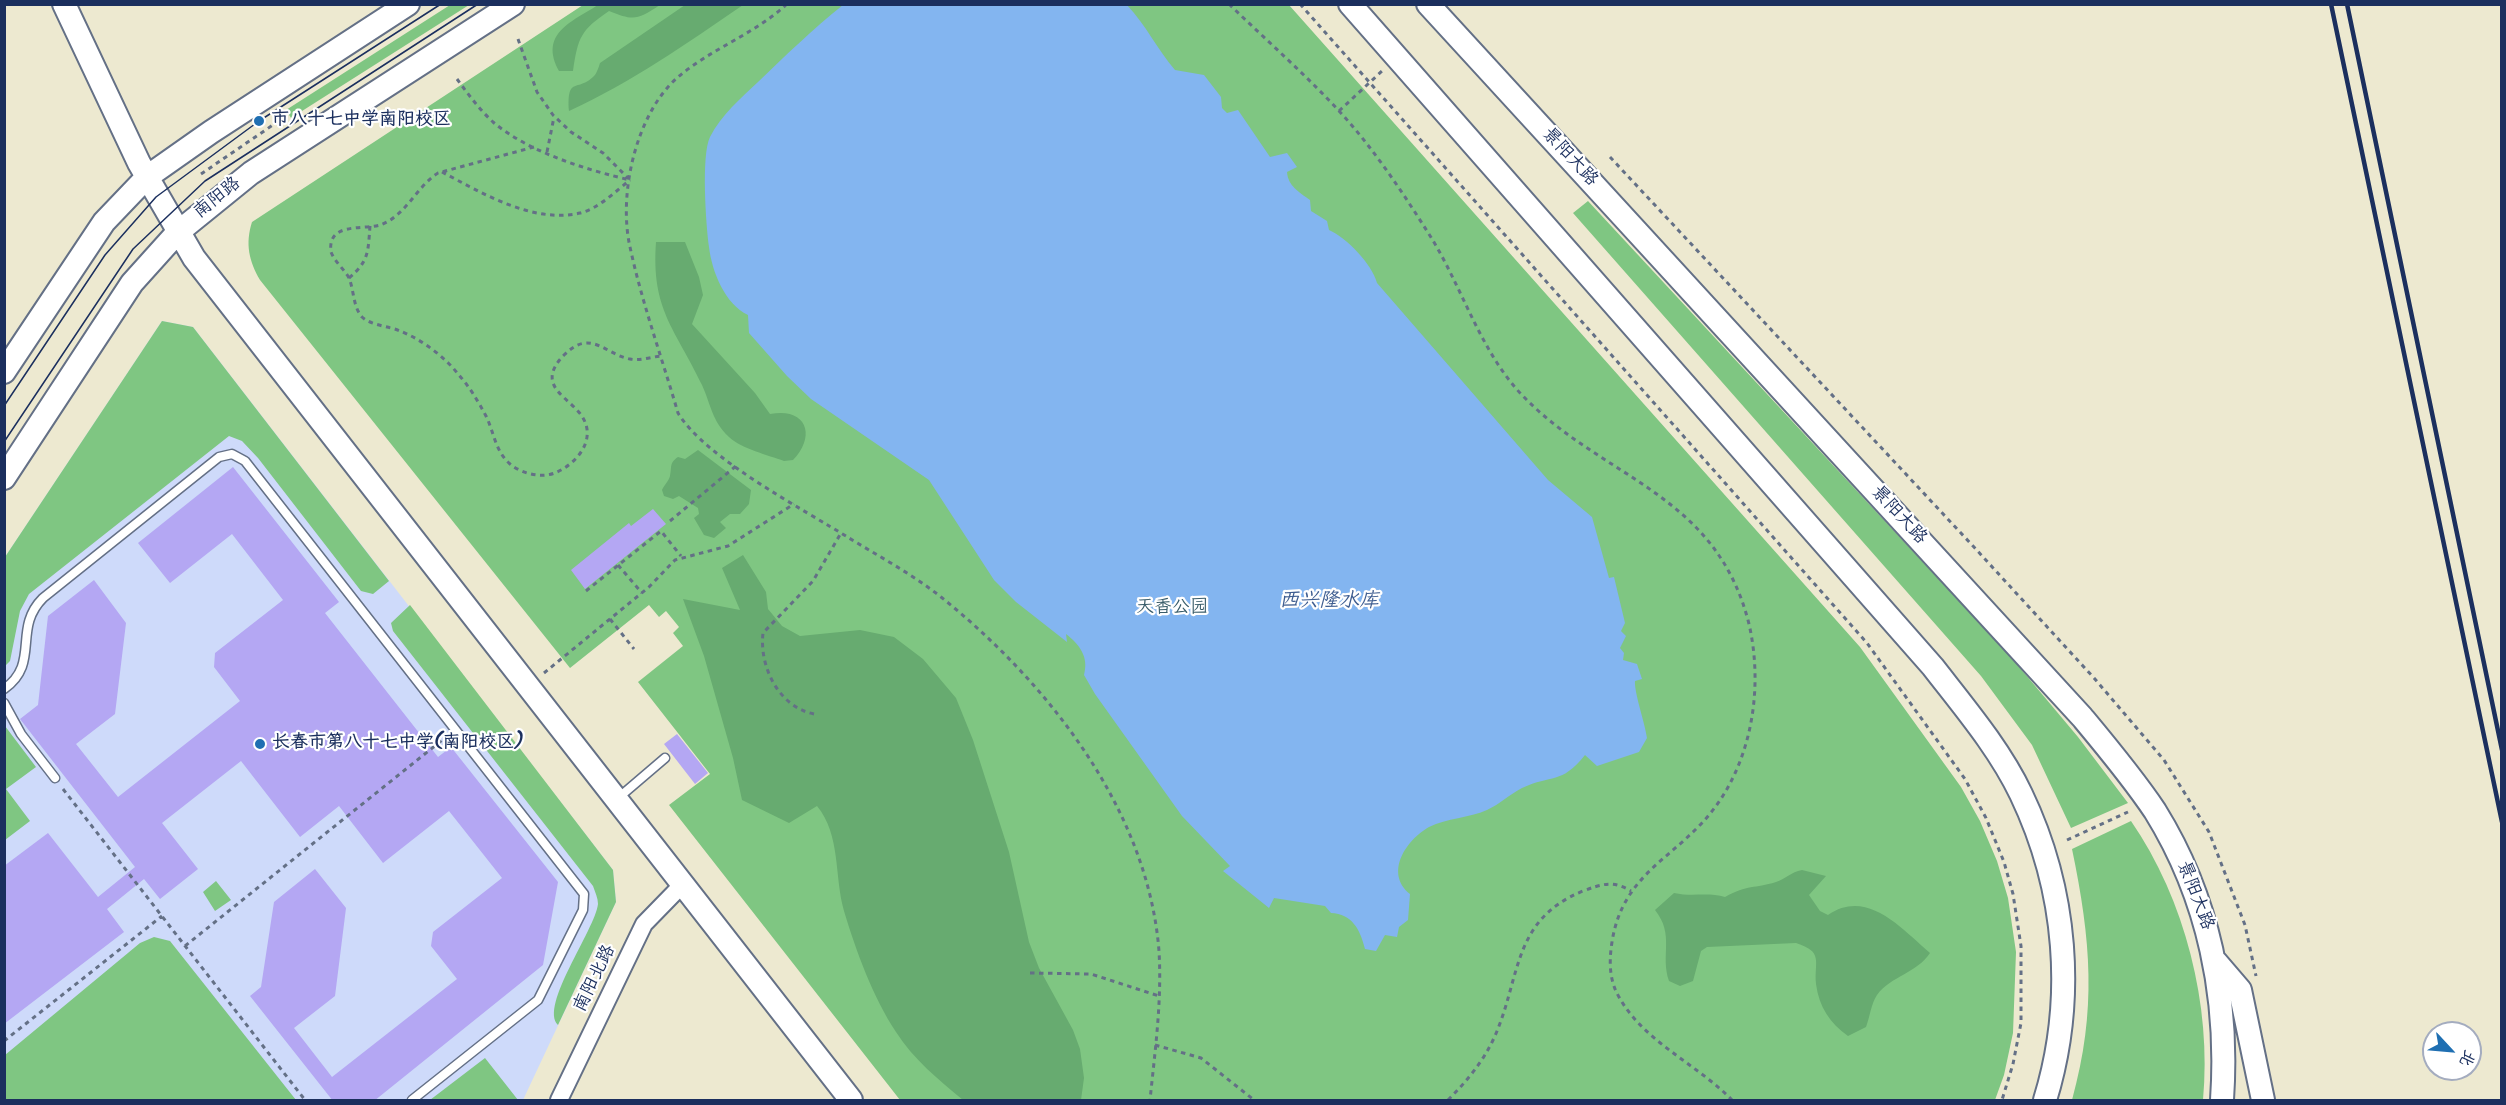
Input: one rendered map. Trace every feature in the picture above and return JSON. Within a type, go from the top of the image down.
[{"type":"main road","points":[[64,4],[147,177],[177,233],[197,262],[851,1101]]},
{"type":"main road","points":[[4,372],[104,222],[147,177],[210,132],[408,4]]},
{"type":"main road","name":"南阳路","points":[[4,478],[132,283],[177,233],[251,173],[513,4]]},
{"type":"main road","points":[[1350,4],[1934,667],[2004,764],[2020,793],[2039,839],[2052,876],[2060,920],[2062,1006],[2059,1047],[2045,1101]]},
{"type":"main road","name":"景阳大路","points":[[1428,4],[2089,725],[2123,767],[2170,837],[2202,909],[2216,962],[2222,1050],[2222,1101]]},
{"type":"main road","points":[[2216,962],[2240,990],[2263,1101]]},
{"type":"street","name":"南阳北路","points":[[559,1101],[644,924],[682,885]]},
{"type":"lane","points":[[4,689],[21,674],[28,621],[37,603],[219,457],[232,454],[250,466],[580,888],[584,904],[538,1000],[412,1101]]},
{"type":"lane","points":[[4,703],[21,734],[55,778]]},
{"type":"lane","points":[[617,799],[665,758]]},
{"type":"path","points":[[787,4],[692,67],[666,89],[642,126],[630,180],[627,222],[629,246],[678,413],[683,422],[701,440],[736,466],[940,597],[1021,672],[1074,738],[1118,810],[1144,871],[1159,950],[1159,996],[1150,1101]]},
{"type":"path","points":[[1229,4],[1339,111],[1377,159],[1429,233],[1485,340],[1518,391],[1563,431],[1646,485],[1680,511],[1715,552],[1739,595],[1748,621],[1755,673],[1755,698],[1743,752],[1725,792],[1702,823],[1630,891],[1618,916],[1610,955],[1611,971],[1617,993],[1644,1029],[1732,1101]]},
{"type":"path","points":[[1300,4],[1867,643],[1965,779],[1986,818],[2004,862],[2013,894],[2021,946],[2021,1023],[2013,1064],[2002,1101]]},
{"type":"path","points":[[518,39],[537,92],[554,117],[571,132],[603,153],[630,180]]},
{"type":"path","points":[[1339,111],[1397,58]]},
{"type":"path","points":[[457,79],[495,124],[534,147],[594,172],[630,180]]},
{"type":"path","points":[[201,174],[289,114]]},
{"type":"path","points":[[547,152],[554,117]]},
{"type":"path","points":[[534,147],[442,172],[425,183],[397,215],[379,225],[344,229],[332,242],[333,257],[349,278],[356,305],[363,317],[410,334],[449,364],[463,380],[484,414],[500,452],[516,468],[537,475],[554,474],[567,467],[575,460],[584,446],[586,436],[583,418],[561,398],[554,385],[554,372],[560,360],[571,349],[597,343],[632,359],[661,356]]},
{"type":"path","points":[[1610,157],[1981,555],[2094,678],[2164,760],[2195,807],[2216,848],[2245,925],[2258,982]]},
{"type":"path","points":[[442,172],[498,201],[522,209],[556,214],[582,213],[630,180]]},
{"type":"path","points":[[349,278],[364,262],[370,226]]},
{"type":"path","points":[[670,521],[736,466]]},
{"type":"path","points":[[529,685],[642,593],[681,556],[728,546],[794,504]]},
{"type":"path","points":[[586,591],[661,531],[681,556]]},
{"type":"path","points":[[814,714],[799,710],[778,691],[763,654],[764,633],[813,581],[841,533]]},
{"type":"path","points":[[618,565],[642,593]]},
{"type":"path","points":[[610,619],[634,649]]},
{"type":"path","points":[[185,946],[456,729]]},
{"type":"path","points":[[55,778],[305,1101]]},
{"type":"path","points":[[2067,840],[2128,812]]},
{"type":"path","points":[[1448,1101],[1480,1063],[1494,1038],[1516,963],[1536,926],[1551,909],[1567,899],[1602,884],[1615,883],[1630,891]]},
{"type":"path","points":[[4,1041],[162,916]]},
{"type":"path","points":[[1030,973],[1091,974],[1159,996]]},
{"type":"path","points":[[1155,1045],[1201,1058],[1254,1101]]},
{"type":"path","points":[[1145,1101],[1150,1095]]},
{"type":"shaded area","name":"长春市第八十七中学(南阳校区)","points":[[162,321],[193,327],[613,870],[616,902],[523,1100],[5,1100],[5,557]]},
{"type":"green space","points":[[450,5],[469,5],[291,118],[286,110]]},
{"type":"green space","name":"天香公园","points":[[583,5],[1289,5],[1860,647],[1961,787],[1980,821],[1997,861],[2008,898],[2016,952],[2013,1033],[2004,1075],[1995,1100],[900,1100],[669,805],[710,774],[638,682],[683,646],[673,633],[679,627],[666,611],[659,617],[649,605],[570,668],[260,280],[253,266],[249,245],[252,222]]},
{"type":"green space","points":[[598,5],[660,5],[646,14],[635,17],[609,11],[582,35],[573,71],[559,71],[554,58],[555,38],[569,24]]},
{"type":"green space","points":[[685,5],[743,5],[637,75],[569,111],[570,93],[574,86],[588,81],[594,76],[600,63]]},
{"type":"green space","points":[[1588,201],[2010,656],[2078,737],[2128,803],[2071,828],[2032,745],[1981,676],[1573,213]]},
{"type":"green space","points":[[656,242],[685,242],[699,277],[703,295],[692,324],[755,393],[770,414],[792,415],[804,425],[805,441],[793,460],[784,461],[741,445],[729,437],[719,425],[661,302],[655,265]]},
{"type":"green space","points":[[162,321],[193,327],[389,581],[373,594],[361,591],[258,458],[242,441],[229,436],[29,594],[20,611],[10,661],[5,666],[5,557]]},
{"type":"green space","points":[[698,450],[751,490],[749,504],[740,514],[730,514],[720,522],[726,528],[714,538],[704,535],[694,518],[699,514],[698,508],[679,496],[673,499],[664,496],[662,490],[669,478],[673,461],[678,457],[685,459]]},
{"type":"green space","points":[[743,555],[766,592],[768,609],[782,626],[800,636],[860,630],[894,637],[923,659],[956,698],[973,740],[1009,852],[1029,942],[1039,968],[1073,1030],[1080,1049],[1084,1078],[1081,1100],[963,1100],[936,1077],[903,1042],[873,989],[844,911],[833,843],[825,817],[817,806],[789,823],[742,800],[733,758],[704,656],[683,599],[740,610],[722,568]]},
{"type":"green space","points":[[410,605],[613,870],[616,902],[558,1025],[554,1015],[556,1002],[595,916],[598,900],[593,886],[393,631],[391,623]]},
{"type":"green space","points":[[5,726],[36,767],[6,789],[30,821],[5,840]]},
{"type":"green space","points":[[2131,821],[2166,884],[2191,954],[2203,1028],[2205,1064],[2203,1100],[2072,1100],[2085,1036],[2088,975],[2084,914],[2072,849]]},
{"type":"green space","points":[[1802,870],[1826,876],[1809,895],[1820,911],[1828,915],[1842,908],[1856,906],[1870,909],[1883,914],[1930,953],[1925,960],[1889,983],[1877,995],[1866,1027],[1848,1036],[1831,1020],[1817,992],[1816,958],[1811,950],[1796,943],[1707,947],[1701,951],[1693,981],[1680,986],[1669,981],[1666,937],[1661,919],[1655,910],[1674,893],[1725,897],[1745,888],[1776,882]]},
{"type":"green space","points":[[216,881],[231,900],[215,911],[203,892]]},
{"type":"green space","points":[[154,937],[170,941],[296,1100],[5,1100],[5,1055],[140,943]]},
{"type":"green space","points":[[485,1058],[518,1100],[430,1100]]},
{"type":"water","name":"西兴隆水库","points":[[843,5],[1127,5],[1175,70],[1204,75],[1221,97],[1222,108],[1227,113],[1238,110],[1270,157],[1287,153],[1297,167],[1287,172],[1289,181],[1310,200],[1311,211],[1327,221],[1329,230],[1358,252],[1370,268],[1377,283],[1548,480],[1592,517],[1609,578],[1614,577],[1625,623],[1621,631],[1626,636],[1620,648],[1624,653],[1623,660],[1637,664],[1642,679],[1635,681],[1635,686],[1647,738],[1639,752],[1597,766],[1585,755],[1569,771],[1556,778],[1522,788],[1487,810],[1436,824],[1421,833],[1406,848],[1399,867],[1402,886],[1410,894],[1408,920],[1399,927],[1397,937],[1385,935],[1376,951],[1365,949],[1358,929],[1350,920],[1331,913],[1325,906],[1274,898],[1269,908],[1223,871],[1230,866],[1182,816],[1095,694],[1084,675],[1084,657],[1075,643],[1066,634],[1067,642],[1016,602],[994,580],[929,480],[811,399],[787,376],[749,333],[748,315],[726,295],[717,277],[709,247],[706,207],[705,174],[710,137],[720,121],[738,101]]},
{"type":"building","points":[[233,467],[339,602],[325,613],[438,757],[451,747],[558,882],[543,965],[374,1101],[333,1101],[250,996],[261,987],[274,902],[315,869],[346,908],[335,996],[294,1028],[332,1077],[457,979],[431,946],[433,932],[502,878],[449,811],[383,863],[339,806],[300,837],[241,761],[162,823],[198,869],[160,899],[144,879],[107,909],[124,932],[4,1024],[4,866],[48,833],[98,897],[135,867],[20,719],[38,705],[48,616],[94,580],[126,623],[115,714],[76,744],[118,797],[240,701],[214,667],[215,653],[283,600],[232,534],[170,583],[138,543]]},
{"type":"building","points":[[653,509],[666,524],[585,589],[571,570],[629,523],[631,526]]},
{"type":"building","points":[[677,734],[708,773],[695,784],[664,744]]},
{"type":"tram line","points":[[4,406],[105,255],[156,197],[259,121],[441,4]]},
{"type":"tram line","points":[[4,442],[133,249],[205,181],[478,4]]},
{"type":"railway","points":[[2331,4],[2502,822]]},
{"type":"railway","points":[[2347,4],[2502,750]]},
{"type":"place","name":"市八十七中学南阳校区","points":[[259,121]]},
{"type":"place","name":"长春市第八十七中学(南阳校区)","points":[[260,744]]}]
